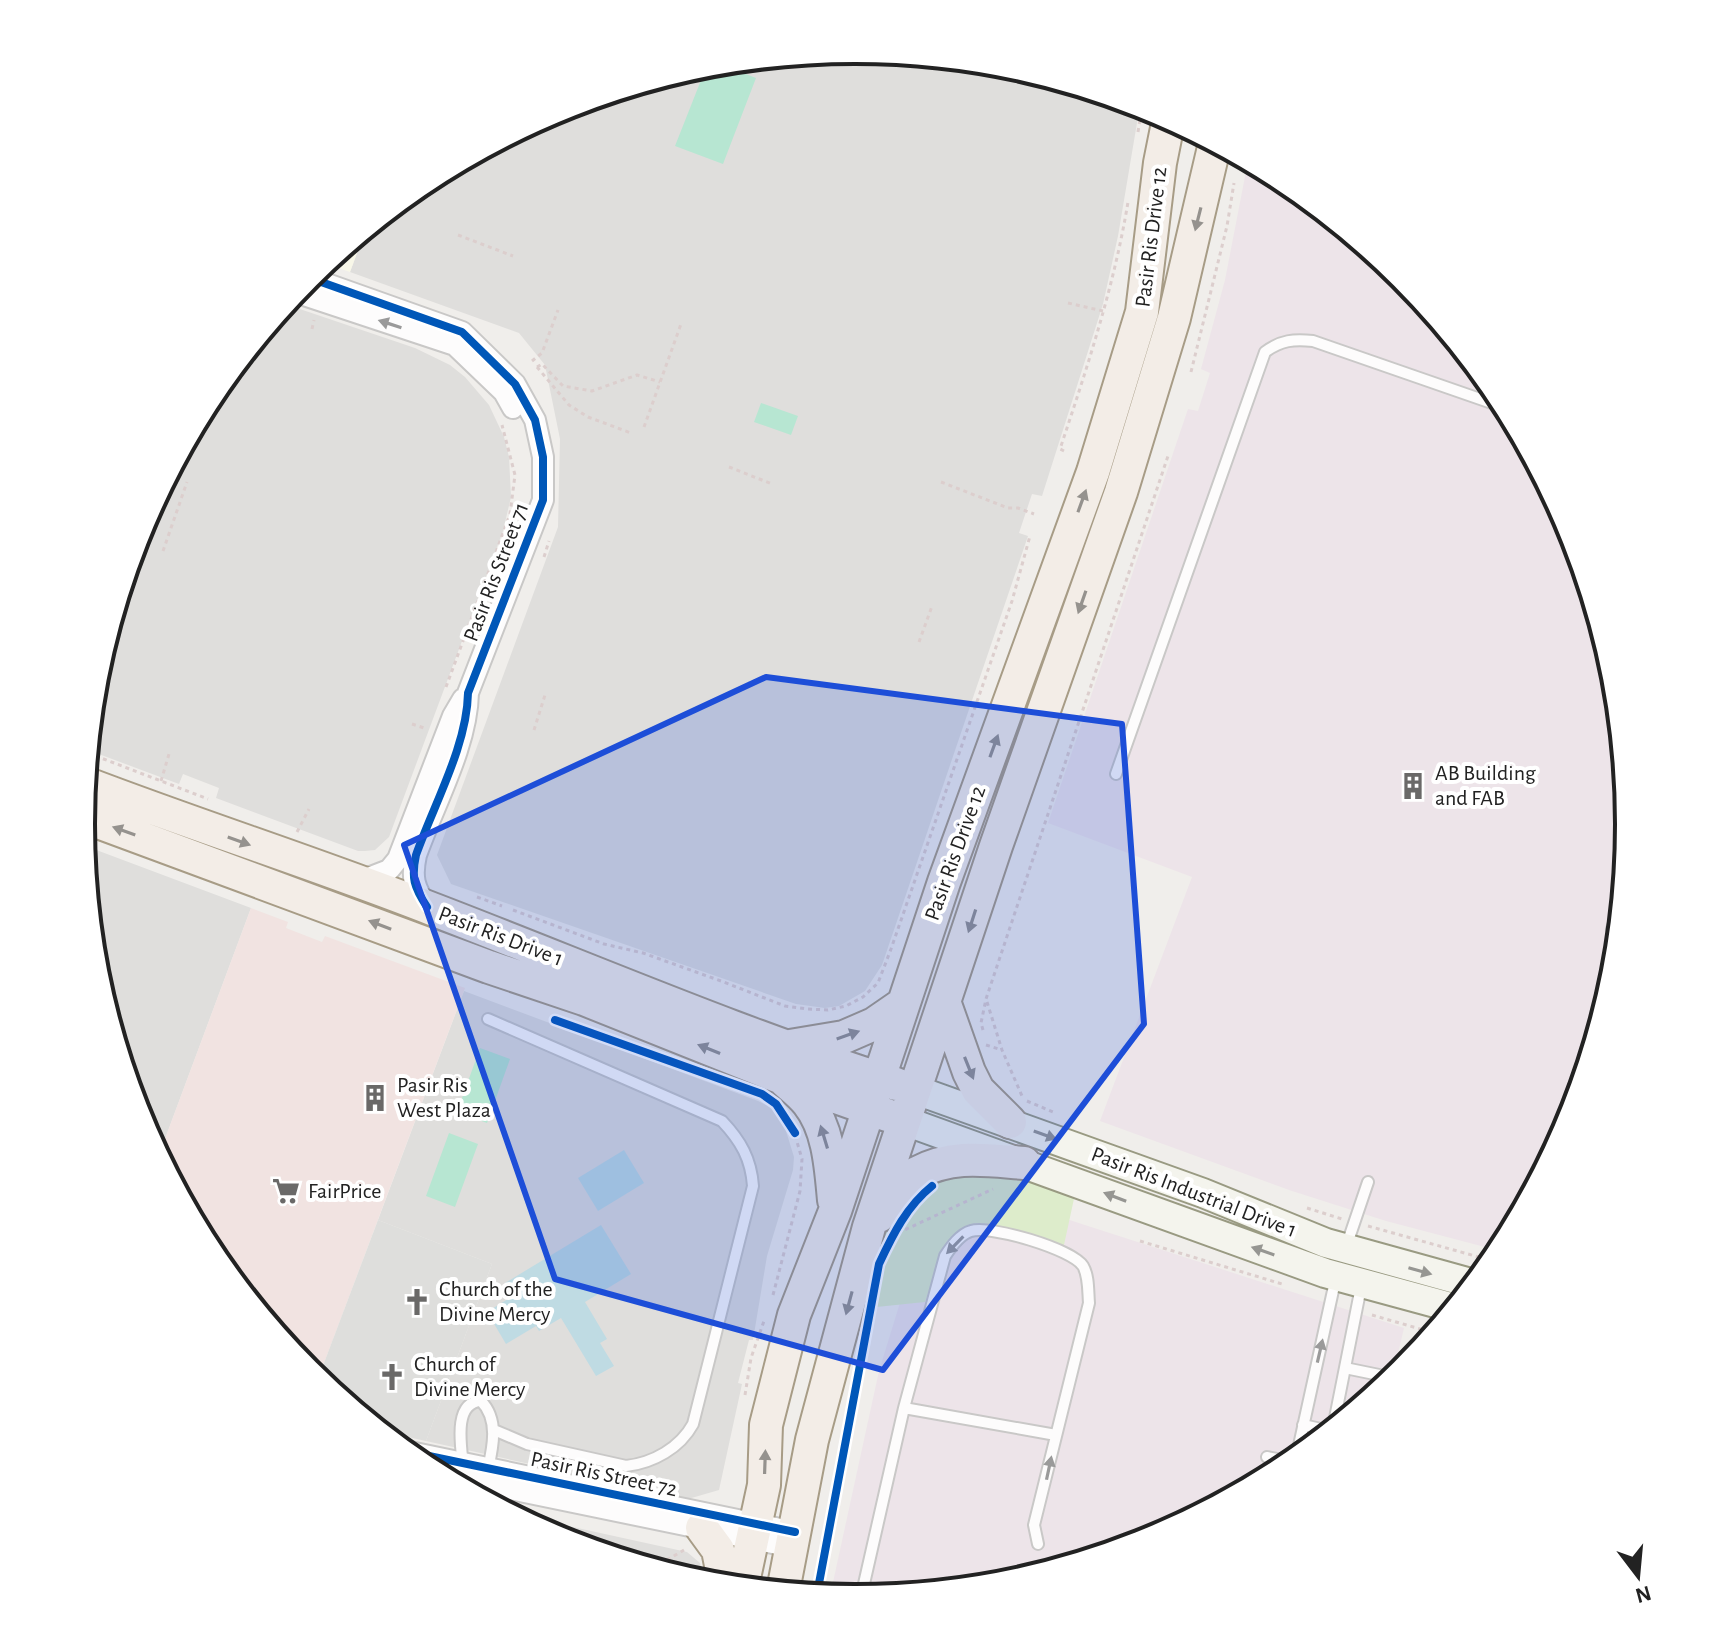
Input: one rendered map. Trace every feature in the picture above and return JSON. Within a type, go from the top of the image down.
[{"type":"main road","name":"Pasir Ris Drive 12","points":[[745,1575],[764,1485],[766,1425],[794,1315],[835,1211],[944,882],[1093,472],[1142,312],[1166,131]]},
{"type":"main road","name":"Pasir Ris Drive 12","points":[[785,1580],[812,1440],[887,1229],[905,1121],[996,846],[1121,492],[1174,318],[1212,154]]},
{"type":"main road","name":"Pasir Ris Drive 1","points":[[96,787],[427,907],[784,1062]]},
{"type":"main road","name":"Pasir Ris Drive 1","points":[[95,821],[489,967],[873,1093],[905,1121]]},
{"type":"main road","points":[[835,1211],[830,1164],[821,1127],[784,1062],[874,1024],[903,1004]]},
{"type":"main road","points":[[945,1004],[978,1090],[1015,1105]]},
{"type":"main road","name":"Pasir Ris Drive 1","points":[[873,1093],[916,1090]]},
{"type":"main road","name":"Pasir Ris Industrial Drive 1","points":[[916,1090],[1015,1105],[1346,1249],[1462,1281]]},
{"type":"main road","name":"Pasir Ris Industrial Drive 1","points":[[905,1121],[1188,1225],[1351,1291],[1442,1306]]},
{"type":"main road","points":[[887,1229],[917,1173],[925,1169],[957,1159],[1024,1163]]},
{"type":"main road","points":[[1346,1249],[1361,1268],[1351,1291]]},
{"type":"main road","points":[[695,1538],[718,1550],[722,1571]]},
{"type":"street","name":"Pasir Ris Street 71","points":[[323,283],[462,332],[515,384],[535,420],[543,457],[543,500],[468,693],[468,710],[460,741],[413,868],[415,889],[427,907]]},
{"type":"street","name":"Pasir Ris Street 71","points":[[309,297],[455,345],[504,392],[522,424],[531,458],[533,524]]},
{"type":"street","name":"Pasir Ris Street 71","points":[[356,883],[389,870],[398,859],[457,705],[468,693]]},
{"type":"street","name":"Pasir Ris Street 72","points":[[450,1467],[794,1540]]},
{"type":"street","name":"Pasir Ris Street 72","points":[[458,1472],[463,1471]]},
{"type":"street","name":"Pasir Ris Street 72","points":[[487,1476],[521,1491],[695,1538],[755,1531]]},
{"type":"lane","points":[[1116,774],[1265,352],[1277,343],[1293,339],[1313,341],[1486,401]]},
{"type":"lane","points":[[488,1019],[722,1121],[745,1151],[753,1186],[693,1424],[679,1444],[640,1465],[626,1466],[527,1444],[494,1430]]},
{"type":"lane","points":[[1346,1249],[1368,1182]]},
{"type":"lane","points":[[864,1584],[904,1408],[945,1256],[956,1241],[971,1231],[990,1230],[1070,1254],[1083,1266],[1089,1303],[1034,1525],[1038,1544]]},
{"type":"lane","points":[[1335,1413],[1345,1368],[1351,1291]]},
{"type":"lane","points":[[1299,1440],[1351,1291]]},
{"type":"lane","points":[[1345,1368],[1378,1375]]},
{"type":"lane","points":[[463,1471],[462,1417],[466,1406],[481,1401],[487,1407],[494,1430],[487,1476]]},
{"type":"lane","points":[[904,1408],[1056,1435]]},
{"type":"lane","points":[[1303,1425],[1318,1427]]},
{"type":"lane","points":[[1267,1457],[1274,1458]]},
{"type":"path","points":[[1137,143],[1140,120]]},
{"type":"path","points":[[1191,372],[1227,226],[1236,170]]},
{"type":"path","points":[[1064,451],[1060,449],[1103,311],[1129,196]]},
{"type":"path","points":[[458,235],[513,256]]},
{"type":"path","points":[[1068,303],[1103,311]]},
{"type":"path","points":[[532,361],[542,353],[558,310]]},
{"type":"path","points":[[312,329],[317,313]]},
{"type":"path","points":[[644,427],[681,324]]},
{"type":"path","points":[[631,433],[588,417],[569,405],[537,367],[542,364],[563,386],[592,391],[637,375],[660,382]]},
{"type":"path","points":[[445,689],[510,514],[515,475],[508,440],[498,416]]},
{"type":"path","points":[[986,1056],[981,1023],[986,999],[1169,453]]},
{"type":"path","points":[[729,467],[772,484]]},
{"type":"path","points":[[163,551],[187,482]]},
{"type":"path","points":[[941,482],[1008,508],[1034,514]]},
{"type":"path","points":[[513,910],[785,1006],[828,1010],[846,1006],[863,997],[878,983],[891,949],[1012,601],[1030,536]]},
{"type":"path","points":[[919,642],[932,606]]},
{"type":"path","points":[[534,730],[545,695]]},
{"type":"path","points":[[412,724],[426,729]]},
{"type":"path","points":[[161,781],[169,754]]},
{"type":"path","points":[[297,832],[309,809]]},
{"type":"path","points":[[986,999],[1015,1105],[1062,1117]]},
{"type":"path","points":[[986,1045],[1002,1050]]},
{"type":"path","points":[[887,1229],[993,1189]]},
{"type":"path","points":[[1140,1241],[1283,1285]]},
{"type":"path","points":[[1351,1291],[1423,1328]]},
{"type":"path","points":[[518,1506],[521,1491]]},
{"type":"path","points":[[665,1560],[695,1538]]},
{"type":"highlighted area","points":[[766,677],[1122,724],[1144,1024],[883,1370],[555,1279],[404,845]]},
{"type":"shaded area","points":[[805,66],[905,66],[1003,79],[1052,90],[1138,119],[1103,304],[1042,496],[1032,494],[1019,533],[1028,536],[882,965],[865,991],[839,1006],[825,1008],[796,1004],[451,884],[437,855],[558,527],[560,439],[545,365],[519,333],[350,272],[358,249],[392,221],[433,192],[519,142],[611,104],[707,79]]},
{"type":"shaded area","name":"AB Building and FAB","points":[[1246,173],[1318,221],[1392,287],[1458,361],[1513,444],[1557,533],[1589,627],[1608,725],[1615,824],[1613,874],[1600,972],[1575,1068],[1557,1115],[1537,1160],[1486,1247],[1386,1221],[1289,1190],[1100,1121],[1192,877],[1048,823],[1188,409],[1198,411],[1210,373],[1201,369],[1225,280]]},
{"type":"shaded area","points":[[358,249],[350,272],[338,268]]},
{"type":"shaded area","points":[[298,308],[415,348],[450,365],[489,405],[504,437],[509,457],[511,497],[503,531],[389,837],[375,850],[358,851],[216,798],[219,788],[183,774],[179,784],[99,754],[102,725],[121,627],[135,580],[173,488],[223,402],[252,361]]},
{"type":"shaded area","points":[[96,850],[251,908],[164,1141],[135,1068],[121,1021],[102,923]]},
{"type":"shaded area","points":[[251,908],[288,922],[286,928],[322,942],[325,936],[465,988],[323,1366],[252,1287],[223,1246],[164,1141]]},
{"type":"shaded area","points":[[464,991],[758,1101],[770,1107],[790,1128],[786,1131],[794,1157],[793,1170],[767,1256],[753,1340],[749,1340],[738,1383],[742,1384],[719,1490],[688,1499],[426,1441],[492,1264],[378,1220]]},
{"type":"shaded area","points":[[995,1196],[1404,1328],[1398,1355],[1318,1427],[1277,1456],[1191,1506],[1099,1544],[1003,1569],[905,1582],[833,1583],[879,1371],[922,1231]]},
{"type":"shaded area","name":"Church of the Divine Mercy","points":[[378,1220],[492,1264],[426,1441],[405,1436],[392,1427],[323,1366]]},
{"type":"shaded area","points":[[560,1524],[687,1552],[701,1568],[658,1558]]},
{"type":"green space","points":[[743,73],[756,78],[723,164],[675,146],[701,80]]},
{"type":"green space","points":[[761,403],[798,416],[791,435],[754,422]]},
{"type":"green space","points":[[480,1048],[510,1059],[487,1123],[457,1112]]},
{"type":"green space","points":[[449,1133],[478,1144],[455,1207],[426,1196]]},
{"type":"green space","points":[[954,1169],[1031,1181],[1075,1194],[1064,1245],[1002,1230],[971,1230],[947,1244],[925,1302],[857,1309],[879,1224],[916,1181]]},
{"type":"water","points":[[624,1150],[644,1183],[598,1211],[578,1178]]},
{"type":"water","points":[[601,1225],[631,1274],[585,1302],[607,1339],[600,1343],[614,1366],[596,1376],[561,1318],[539,1331],[536,1326],[506,1344],[487,1312],[513,1296],[505,1283]]},
{"type":"cycle path","points":[[323,283],[462,332],[515,384],[535,420],[543,457],[543,500],[468,693],[456,754],[416,855],[415,882],[427,907]]},
{"type":"cycle path","points":[[555,1020],[762,1094],[776,1104],[795,1133]]},
{"type":"cycle path","points":[[819,1583],[879,1264],[895,1231],[932,1186]]},
{"type":"cycle path","points":[[435,1457],[795,1532]]},
{"type":"place","name":"AB Building and FAB","points":[[1413,786]]},
{"type":"place","name":"Pasir Ris West Plaza","points":[[375,1098]]},
{"type":"place","name":"FairPrice","points":[[286,1191]]},
{"type":"place","name":"Church of the Divine Mercy","points":[[417,1302]]},
{"type":"place","name":"Church of Divine Mercy","points":[[392,1377]]}]
